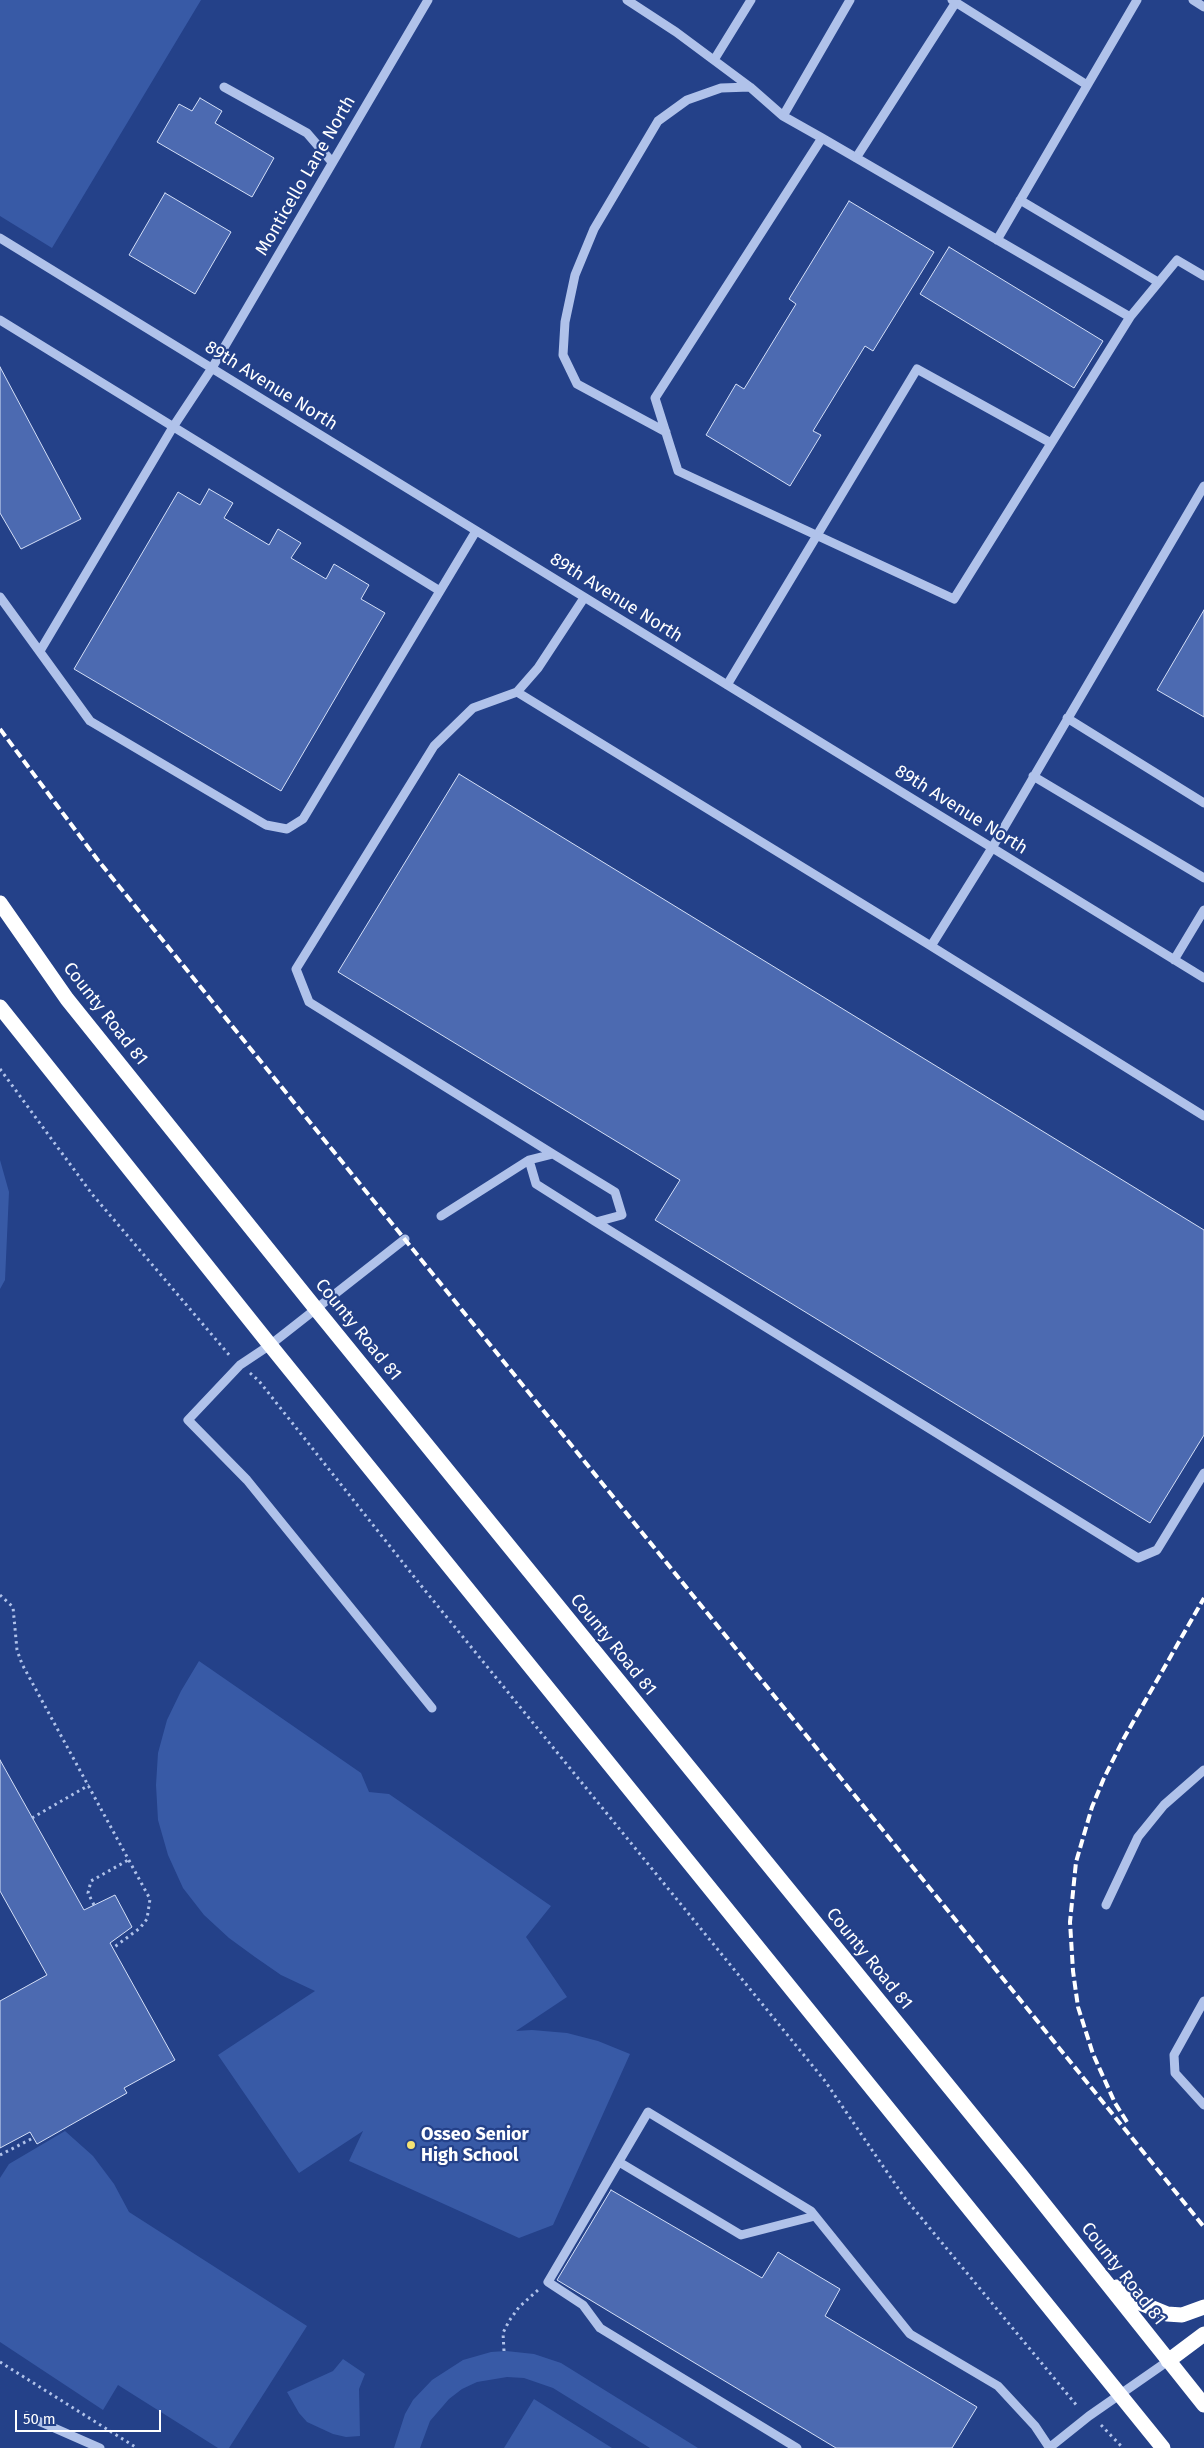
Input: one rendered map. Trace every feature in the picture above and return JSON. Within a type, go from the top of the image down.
[{"type":"highway","name":"County Road 81","points":[[0,903],[67,998],[1204,2405]]},
{"type":"highway","points":[[0,1007],[270,1345],[1163,2448]]},
{"type":"highway","points":[[1100,2274],[1138,2302],[1167,2314],[1182,2315],[1204,2308]]},
{"type":"highway","points":[[1168,2361],[1204,2334]]},
{"type":"street","name":"Monticello Lane North","points":[[40,652],[173,427],[212,368],[428,0]]},
{"type":"street","points":[[627,0],[714,60],[750,87],[783,116],[1130,317]]},
{"type":"street","points":[[714,60],[751,0]]},
{"type":"street","points":[[783,116],[850,0]]},
{"type":"street","points":[[997,240],[1137,0]]},
{"type":"street","points":[[1193,0],[1204,7]]},
{"type":"street","points":[[856,158],[954,1],[1087,85]]},
{"type":"street","points":[[224,87],[307,133],[332,162]]},
{"type":"street","points":[[666,432],[577,384],[563,355],[566,322],[575,275],[594,229],[658,122],[687,100],[721,88],[750,87]]},
{"type":"street","points":[[822,138],[654,398],[678,471],[954,599],[1130,317],[1177,260],[1204,276]]},
{"type":"street","points":[[1020,200],[1158,282]]},
{"type":"street","name":"89th Avenue North","points":[[0,238],[1204,978]]},
{"type":"street","points":[[0,320],[440,591]]},
{"type":"street","points":[[727,686],[917,369],[1051,444]]},
{"type":"street","points":[[930,946],[992,848],[1204,486]]},
{"type":"street","points":[[0,597],[90,720],[266,825],[287,829],[303,818],[476,532]]},
{"type":"street","points":[[584,598],[538,668],[517,692],[473,708],[434,746],[296,969],[309,1002],[615,1192],[622,1215],[596,1222]]},
{"type":"street","points":[[517,692],[1204,1116]]},
{"type":"street","points":[[1067,718],[1204,803]]},
{"type":"street","points":[[1033,776],[1204,878]]},
{"type":"street","points":[[1174,960],[1204,910]]},
{"type":"street","points":[[441,1216],[529,1160],[553,1154]]},
{"type":"street","points":[[529,1160],[536,1184],[1138,1558],[1157,1550],[1204,1473]]},
{"type":"street","points":[[405,1239],[270,1345],[240,1365],[188,1420],[247,1480],[432,1708]]},
{"type":"street","points":[[1106,1905],[1138,1836],[1164,1805],[1204,1770]]},
{"type":"street","points":[[1204,2001],[1174,2056],[1175,2073],[1204,2105]]},
{"type":"street","points":[[797,2448],[600,2328],[583,2305],[548,2282],[648,2112],[811,2210],[910,2334],[998,2386],[1035,2426],[1049,2448],[1119,2394],[1168,2361]]},
{"type":"street","points":[[619,2162],[741,2235],[815,2216]]},
{"type":"street","points":[[27,2416],[100,2448]]},
{"type":"path","points":[[0,1069],[92,1194],[223,1350],[259,1381],[423,1588],[825,2081],[887,2173],[962,2268],[1074,2404],[1109,2430],[1123,2448]]},
{"type":"path","points":[[0,1595],[13,1607],[17,1650],[22,1664],[130,1859],[150,1899],[147,1919],[140,1928],[113,1948]]},
{"type":"path","points":[[32,1818],[89,1785]]},
{"type":"path","points":[[94,1905],[88,1892],[91,1881],[130,1859]]},
{"type":"path","points":[[0,2155],[33,2138]]},
{"type":"path","points":[[504,2351],[503,2333],[508,2321],[526,2300],[548,2282]]},
{"type":"path","points":[[0,2363],[137,2448]]},
{"type":"shaded area","points":[[0,0],[201,0],[52,248],[0,216]]},
{"type":"shaded area","points":[[0,1160],[9,1192],[5,1280],[0,1289]]},
{"type":"shaded area","points":[[199,1661],[361,1773],[369,1792],[389,1794],[551,1906],[526,1937],[567,1997],[516,2031],[532,2030],[567,2033],[598,2041],[630,2054],[553,2225],[519,2238],[349,2161],[363,2131],[299,2173],[218,2055],[315,1991],[281,1975],[229,1938],[204,1915],[183,1888],[168,1855],[158,1820],[156,1785],[158,1753],[167,1720],[181,1691]]},
{"type":"shaded area","points":[[65,2131],[93,2156],[114,2184],[129,2212],[307,2326],[229,2448],[218,2448],[118,2385],[103,2410],[0,2342],[0,2178],[9,2164]]},
{"type":"shaded area","points":[[506,2351],[534,2354],[561,2363],[698,2448],[650,2448],[553,2388],[524,2378],[507,2377],[477,2382],[462,2389],[449,2399],[430,2421],[420,2448],[394,2448],[405,2414],[413,2400],[432,2380],[463,2360],[491,2352]]},
{"type":"shaded area","points":[[343,2359],[365,2374],[359,2389],[360,2436],[346,2437],[333,2434],[307,2422],[299,2413],[287,2392],[333,2371]]},
{"type":"shaded area","points":[[534,2399],[612,2448],[504,2448]]},
{"type":"building","points":[[200,98],[222,111],[215,123],[274,158],[252,197],[157,142],[179,104],[192,111]]},
{"type":"building","points":[[165,193],[231,232],[195,294],[129,255]]},
{"type":"building","points":[[849,201],[934,252],[873,351],[865,346],[813,431],[821,435],[790,486],[706,435],[736,384],[744,389],[796,304],[789,299]]},
{"type":"building","points":[[949,247],[1103,341],[1074,388],[920,294]]},
{"type":"building","points":[[0,367],[81,519],[21,549],[0,513]]},
{"type":"building","points":[[209,489],[233,503],[224,518],[269,545],[278,529],[301,543],[291,558],[326,579],[334,564],[369,585],[361,599],[385,613],[281,791],[74,669],[178,492],[200,505]]},
{"type":"building","points":[[1204,610],[1204,717],[1157,690]]},
{"type":"building","points":[[459,774],[1204,1230],[1204,1435],[1150,1523],[655,1220],[680,1180],[338,972]]},
{"type":"building","points":[[0,1760],[84,1910],[115,1895],[132,1927],[110,1943],[175,2060],[124,2088],[127,2093],[37,2144],[30,2132],[0,2148],[0,2001],[47,1975],[0,1891]]},
{"type":"building","points":[[611,2190],[762,2278],[778,2252],[840,2289],[825,2316],[977,2407],[952,2448],[836,2448],[557,2280]]},
{"type":"railway","points":[[0,729],[97,859],[1204,2227]]},
{"type":"railway","points":[[1127,2122],[1115,2103],[1093,2054],[1078,2007],[1073,1971],[1070,1922],[1076,1862],[1092,1807],[1104,1778],[1124,1738],[1204,1598]]},
{"type":"place","name":"Osseo Senior High School","points":[[411,2145]]}]
